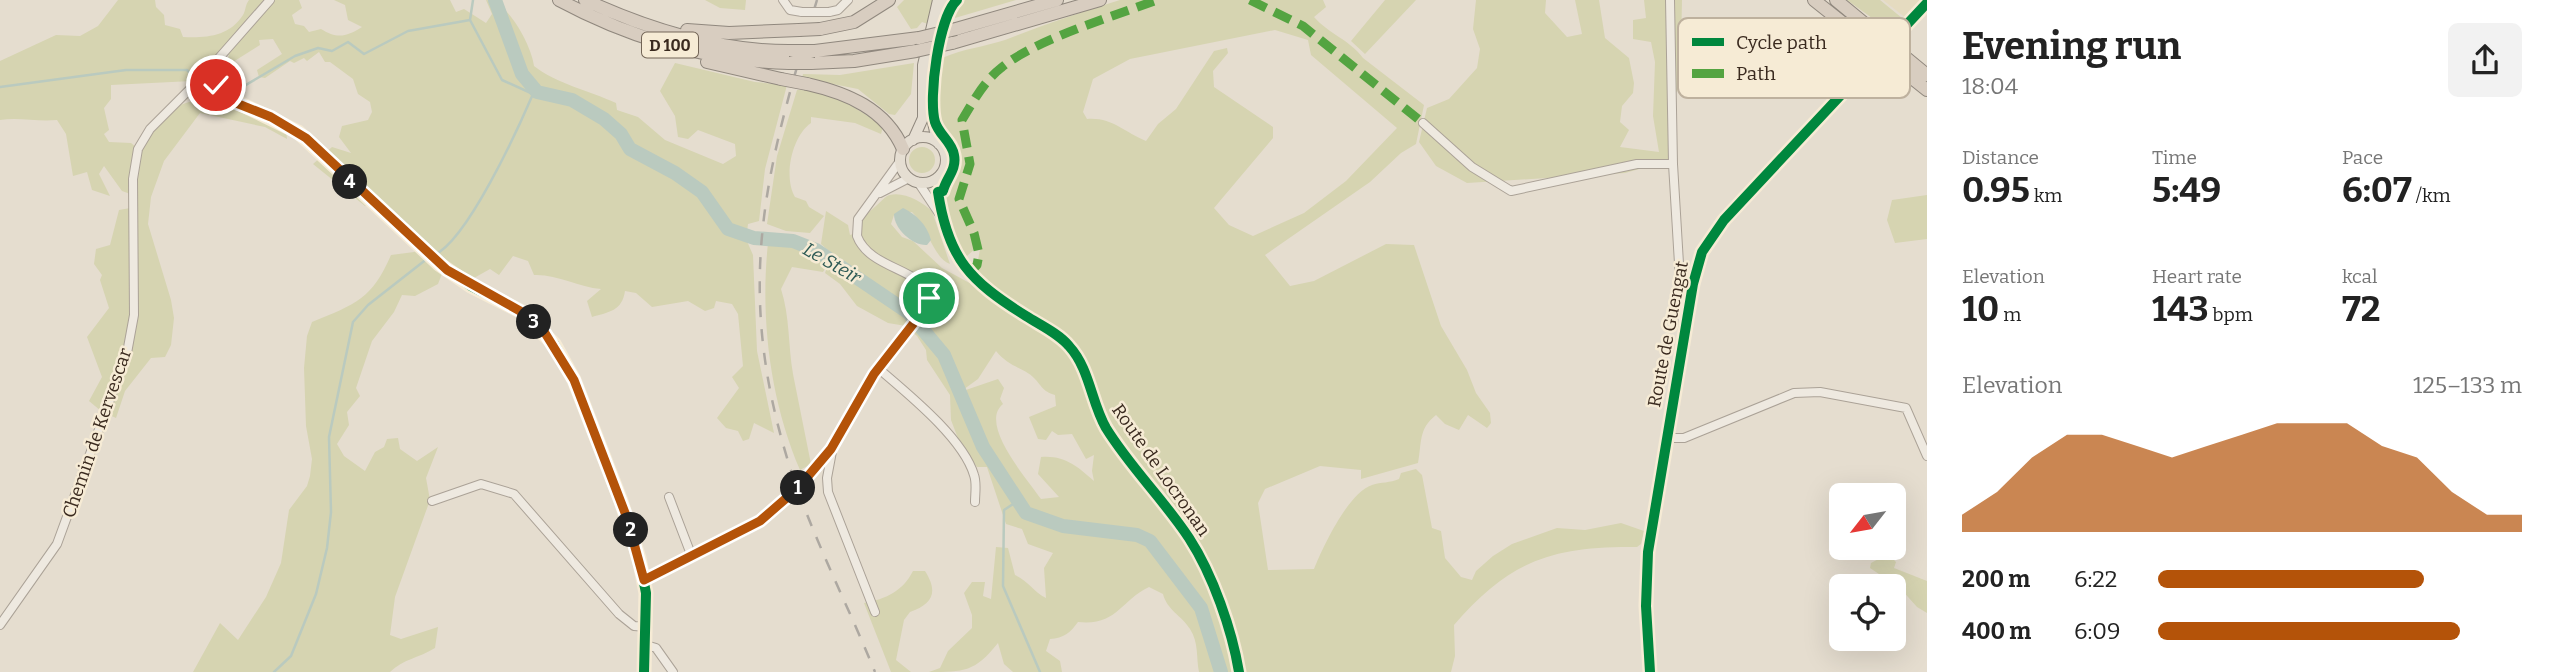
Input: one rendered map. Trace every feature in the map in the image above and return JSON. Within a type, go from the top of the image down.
[{"type":"highway","name":"D 100","points":[[559,0],[606,23],[708,62],[840,93],[867,106],[890,125],[905,150]]},
{"type":"highway","name":"D 100","points":[[585,0],[628,19],[715,43],[791,57]]},
{"type":"highway","name":"D 100","points":[[628,19],[706,32],[820,29],[854,22],[889,0]]},
{"type":"highway","name":"D 100","points":[[918,44],[956,29],[1057,0]]},
{"type":"highway","name":"D 100","points":[[606,23],[658,41],[712,55],[813,57],[918,44],[953,43],[1100,0]]},
{"type":"highway","points":[[1814,0],[1837,18]]},
{"type":"highway","points":[[1836,0],[1858,18]]},
{"type":"highway","points":[[1910,61],[1927,75]]},
{"type":"highway","points":[[1910,76],[1927,90]]},
{"type":"main road","points":[[938,0],[923,65],[923,118],[905,150],[914,180],[937,178],[946,160],[930,119],[929,93],[931,65],[946,0]]},
{"type":"main road","points":[[905,150],[925,137],[939,144]]},
{"type":"street","name":"Chemin de Kervescar","points":[[0,625],[57,544],[123,366],[134,315],[134,164],[146,134],[193,86],[197,78],[215,64],[270,0]]},
{"type":"street","points":[[783,0],[790,10],[829,12],[838,10],[848,0]]},
{"type":"street","points":[[1670,0],[1673,164],[1685,336]]},
{"type":"street","name":"Route de Guengat","points":[[1910,21],[1927,3]]},
{"type":"street","points":[[205,97],[214,84],[215,64]]},
{"type":"street","points":[[204,75],[226,99]]},
{"type":"street","points":[[193,86],[205,97],[226,99],[271,117],[306,138],[447,270],[520,311],[545,333],[574,380],[627,518],[644,580],[644,672]]},
{"type":"street","name":"Chemin de Kervescar","points":[[171,108],[205,97]]},
{"type":"street","name":"Route de Guengat","points":[[1650,672],[1646,606],[1648,552],[1699,262],[1709,238],[1724,220],[1838,98]]},
{"type":"street","points":[[1423,123],[1472,167],[1511,191],[1637,164],[1673,164]]},
{"type":"street","points":[[644,580],[774,511],[806,480],[834,445],[879,369],[924,310],[929,298],[923,284],[878,260],[859,242],[856,231],[859,219],[905,150]]},
{"type":"street","name":"Route de Locronan","points":[[937,178],[942,218],[954,253],[969,274],[998,299],[1059,337],[1080,360],[1095,407],[1107,429],[1195,549],[1231,634],[1239,672]]},
{"type":"street","points":[[875,196],[914,180]]},
{"type":"street","name":"Route de Locronan","points":[[914,180],[942,218]]},
{"type":"street","points":[[1681,259],[1699,262]]},
{"type":"street","points":[[879,369],[929,414],[960,451],[975,476],[975,502]]},
{"type":"street","points":[[1667,438],[1684,438],[1782,396],[1820,392],[1906,408],[1927,456]]},
{"type":"street","points":[[834,445],[827,478],[828,492],[875,612]]},
{"type":"street","points":[[432,501],[481,484],[514,494],[619,614],[634,626],[646,628]]},
{"type":"street","points":[[669,497],[692,556]]},
{"type":"street","points":[[646,645],[656,648],[673,672]]},
{"type":"shaded area","points":[[118,0],[155,0],[156,7],[164,15],[165,25],[180,29],[183,37],[224,32],[243,15],[249,0],[299,0],[302,8],[292,15],[295,24],[304,26],[309,32],[321,29],[342,36],[362,27],[348,20],[345,5],[334,0],[450,0],[456,12],[464,9],[486,23],[492,14],[486,0],[494,2],[503,8],[518,26],[534,66],[542,72],[616,103],[617,110],[638,117],[665,140],[723,164],[736,156],[735,144],[698,130],[688,139],[678,137],[675,116],[660,91],[675,63],[755,82],[787,85],[765,169],[759,221],[748,224],[746,239],[753,255],[757,351],[774,433],[754,423],[749,439],[743,441],[738,431],[726,428],[717,418],[739,388],[732,377],[743,366],[738,314],[732,304],[716,301],[714,308],[705,311],[688,301],[652,307],[636,293],[625,291],[618,307],[592,317],[587,301],[601,289],[551,276],[534,275],[528,261],[513,256],[499,275],[490,269],[474,278],[461,271],[443,271],[438,284],[415,296],[402,295],[394,312],[372,341],[356,388],[360,396],[347,412],[349,425],[337,444],[344,456],[365,471],[375,452],[384,447],[387,439],[398,438],[400,449],[417,461],[438,447],[426,478],[430,500],[395,597],[390,635],[401,639],[438,627],[435,648],[400,664],[390,672],[193,672],[220,623],[238,640],[266,597],[281,563],[289,510],[307,486],[310,476],[312,459],[306,426],[304,368],[307,336],[312,322],[361,298],[377,282],[391,255],[414,252],[423,244],[376,201],[365,206],[313,164],[332,147],[351,153],[339,137],[342,126],[368,120],[372,112],[370,102],[358,94],[353,79],[330,62],[325,62],[319,52],[307,61],[304,58],[294,63],[290,61],[265,78],[259,77],[257,70],[282,54],[273,39],[259,40],[260,45],[225,67],[229,55],[223,53],[192,81],[111,85],[111,99],[104,108],[109,130],[104,134],[109,142],[131,143],[136,147],[134,154],[168,113],[188,103],[202,100],[232,104],[260,116],[286,130],[287,139],[265,127],[200,113],[164,161],[151,197],[148,224],[171,300],[174,318],[171,345],[165,357],[151,358],[125,391],[116,418],[101,411],[89,401],[102,377],[87,337],[109,308],[100,280],[102,275],[94,264],[96,249],[110,245],[119,210],[136,207],[136,196],[122,191],[104,166],[99,174],[110,196],[92,190],[87,172],[73,176],[66,134],[57,120],[0,120],[0,61],[56,35],[80,36],[98,26]]},
{"type":"shaded area","points":[[705,0],[746,0],[745,10],[720,8]]},
{"type":"shaded area","points":[[904,0],[934,0],[928,24],[922,22],[917,28],[911,29],[897,7]]},
{"type":"shaded area","points":[[962,0],[1016,0],[955,18],[954,7]]},
{"type":"shaded area","points":[[1120,0],[1323,0],[1326,7],[1314,17],[1424,105],[1416,144],[1401,153],[1370,182],[1265,255],[1290,286],[1314,281],[1386,244],[1414,245],[1441,326],[1467,370],[1476,393],[1490,413],[1491,423],[1487,428],[1468,415],[1459,430],[1445,424],[1436,415],[1423,431],[1418,463],[1361,479],[1361,470],[1320,466],[1265,489],[1258,503],[1268,570],[1314,569],[1337,522],[1354,498],[1372,485],[1399,479],[1401,473],[1416,469],[1422,475],[1432,528],[1441,531],[1445,558],[1461,577],[1472,580],[1476,571],[1512,544],[1557,528],[1585,530],[1621,523],[1644,531],[1641,544],[1637,547],[1607,547],[1556,554],[1514,572],[1474,603],[1454,625],[1455,656],[1451,672],[1199,672],[1193,634],[1163,594],[1149,587],[1110,616],[1091,622],[1078,622],[1066,634],[1050,639],[1046,651],[1060,661],[1062,672],[1013,672],[1004,664],[998,643],[982,660],[968,668],[951,672],[929,672],[940,668],[948,651],[972,628],[972,615],[964,593],[972,582],[985,582],[983,596],[991,599],[996,547],[1008,548],[1015,575],[1046,598],[1044,568],[1053,553],[1028,544],[1022,529],[1006,524],[987,467],[977,467],[959,441],[951,420],[950,395],[927,360],[926,350],[917,336],[906,326],[888,323],[857,306],[840,284],[825,273],[829,262],[823,272],[792,267],[781,289],[793,374],[811,464],[800,470],[781,416],[770,358],[765,300],[768,243],[793,247],[830,261],[831,253],[821,244],[826,211],[848,225],[850,235],[859,232],[864,217],[885,198],[895,194],[907,196],[932,211],[950,264],[939,256],[912,212],[894,215],[891,224],[902,237],[913,241],[942,268],[988,293],[991,291],[976,272],[980,249],[976,248],[967,256],[962,254],[947,215],[945,191],[956,156],[953,147],[939,128],[934,111],[935,84],[942,58],[1005,40]],"holes":[[[1275,30],[1308,40],[1311,55],[1397,128],[1346,181],[1304,213],[1253,236],[1229,225],[1214,208],[1273,138],[1273,127],[1214,87],[1213,71],[1228,53],[1227,48],[1214,51],[1176,109],[1158,124],[1146,141],[1104,120],[1087,119],[1083,112],[1093,79],[1130,59]],[[996,351],[1055,395],[1056,406],[1029,417],[1038,439],[1046,440],[1052,431],[1058,435],[1072,434],[1086,459],[1094,455],[1094,481],[1064,460],[1041,457],[1038,474],[1059,497],[1041,499],[1001,438],[997,413],[1003,404],[1000,399],[1004,388],[998,379],[960,392],[978,379]]]},
{"type":"shaded area","points":[[1385,0],[1416,0],[1365,54],[1351,41]]},
{"type":"shaded area","points":[[1476,0],[1546,0],[1545,13],[1567,37],[1582,34],[1575,0],[1599,0],[1605,38],[1629,58],[1634,83],[1633,93],[1622,106],[1620,122],[1629,130],[1620,147],[1659,152],[1653,116],[1655,62],[1651,42],[1633,39],[1633,20],[1646,18],[1644,0],[1682,0],[1682,18],[1678,18],[1678,89],[1671,105],[1671,160],[1625,173],[1467,183],[1436,166],[1419,142],[1427,108],[1449,99],[1477,68],[1480,49],[1473,29]]},
{"type":"shaded area","points":[[1847,0],[1880,0],[1902,18],[1872,18]]},
{"type":"shaded area","points":[[1883,0],[1923,0],[1906,18]]},
{"type":"shaded area","points":[[914,63],[911,94],[895,115],[889,114],[858,89],[802,78],[803,74],[840,75]]},
{"type":"shaded area","points":[[797,90],[832,97],[854,107],[883,127],[881,134],[855,123],[811,117],[811,123],[804,129],[794,147],[790,168],[791,189],[795,197],[806,201],[809,207],[824,216],[810,233],[786,231],[767,224],[777,156]]},
{"type":"shaded area","points":[[922,147],[931,151],[935,160],[931,169],[922,173],[913,169],[909,160],[913,151]]},
{"type":"shaded area","points":[[1927,195],[1927,239],[1895,243],[1887,220],[1892,200]]},
{"type":"shaded area","points":[[903,208],[924,225],[931,240],[927,245],[910,240],[897,225],[894,214]]},
{"type":"shaded area","points":[[1877,560],[1894,560],[1894,568],[1927,581],[1927,613],[1906,595],[1906,574],[1879,574],[1870,568],[1871,563]]},
{"type":"shaded area","points":[[913,571],[925,571],[932,586],[931,597],[924,605],[910,612],[904,620],[896,660],[911,672],[891,672],[864,603],[893,593]]},
{"type":"waterway","name":"Le Steir","points":[[473,0],[470,20],[502,80],[533,94],[537,92]]},
{"type":"waterway","name":"Le Steir","points":[[495,0],[522,74],[537,92],[572,100],[604,119],[621,134],[630,149],[675,173],[702,192],[728,229],[754,238],[793,241],[816,250],[909,313],[944,355],[983,447],[1026,513],[1063,526],[1137,535],[1150,541],[1201,608],[1221,672]]},
{"type":"waterway","points":[[239,89],[295,56],[318,48],[332,51],[348,42],[364,54],[408,31],[470,20]]},
{"type":"waterway","points":[[0,87],[126,70],[187,70],[190,73]]},
{"type":"waterway","points":[[434,255],[447,245],[476,207],[504,157],[533,94]]},
{"type":"waterway","points":[[274,672],[291,656],[316,594],[327,548],[331,512],[329,437],[353,322],[368,305],[428,258]]},
{"type":"waterway","name":"Le Steir","points":[[1019,500],[1004,510],[1003,586],[1040,672]]},
{"type":"railway","points":[[817,0],[783,119],[771,174],[763,228],[760,283],[762,339],[772,398],[797,488],[875,672]]},
{"type":"marked path","points":[[969,274],[977,265],[979,254],[974,233],[959,199],[970,164],[962,120],[979,92],[1001,68],[1033,48],[1075,29],[1157,0]]},
{"type":"marked path","points":[[1250,0],[1303,26],[1423,123]]},
{"type":"cycle path","points":[[957,0],[945,22],[940,39],[933,95],[935,122],[951,146],[955,160],[943,191],[938,192],[948,235],[955,251],[976,279],[1007,303],[1060,337],[1076,355],[1106,428],[1198,553],[1220,603],[1239,672]]},
{"type":"cycle path","points":[[1910,21],[1927,3]]},
{"type":"cycle path","points":[[209,97],[239,103],[298,132],[439,264],[471,286],[520,311],[554,344],[574,380],[621,501],[639,558],[646,593],[644,672]]},
{"type":"cycle path","points":[[1650,672],[1646,606],[1648,552],[1693,284],[1702,252],[1724,220],[1838,98]]},
{"type":"route","points":[[216,85],[226,99],[271,117],[314,144],[356,188],[447,270],[471,286],[520,311],[545,333],[566,362],[574,380],[627,518],[644,580],[760,521],[798,488],[831,449],[874,374],[924,310],[929,298]]}]
